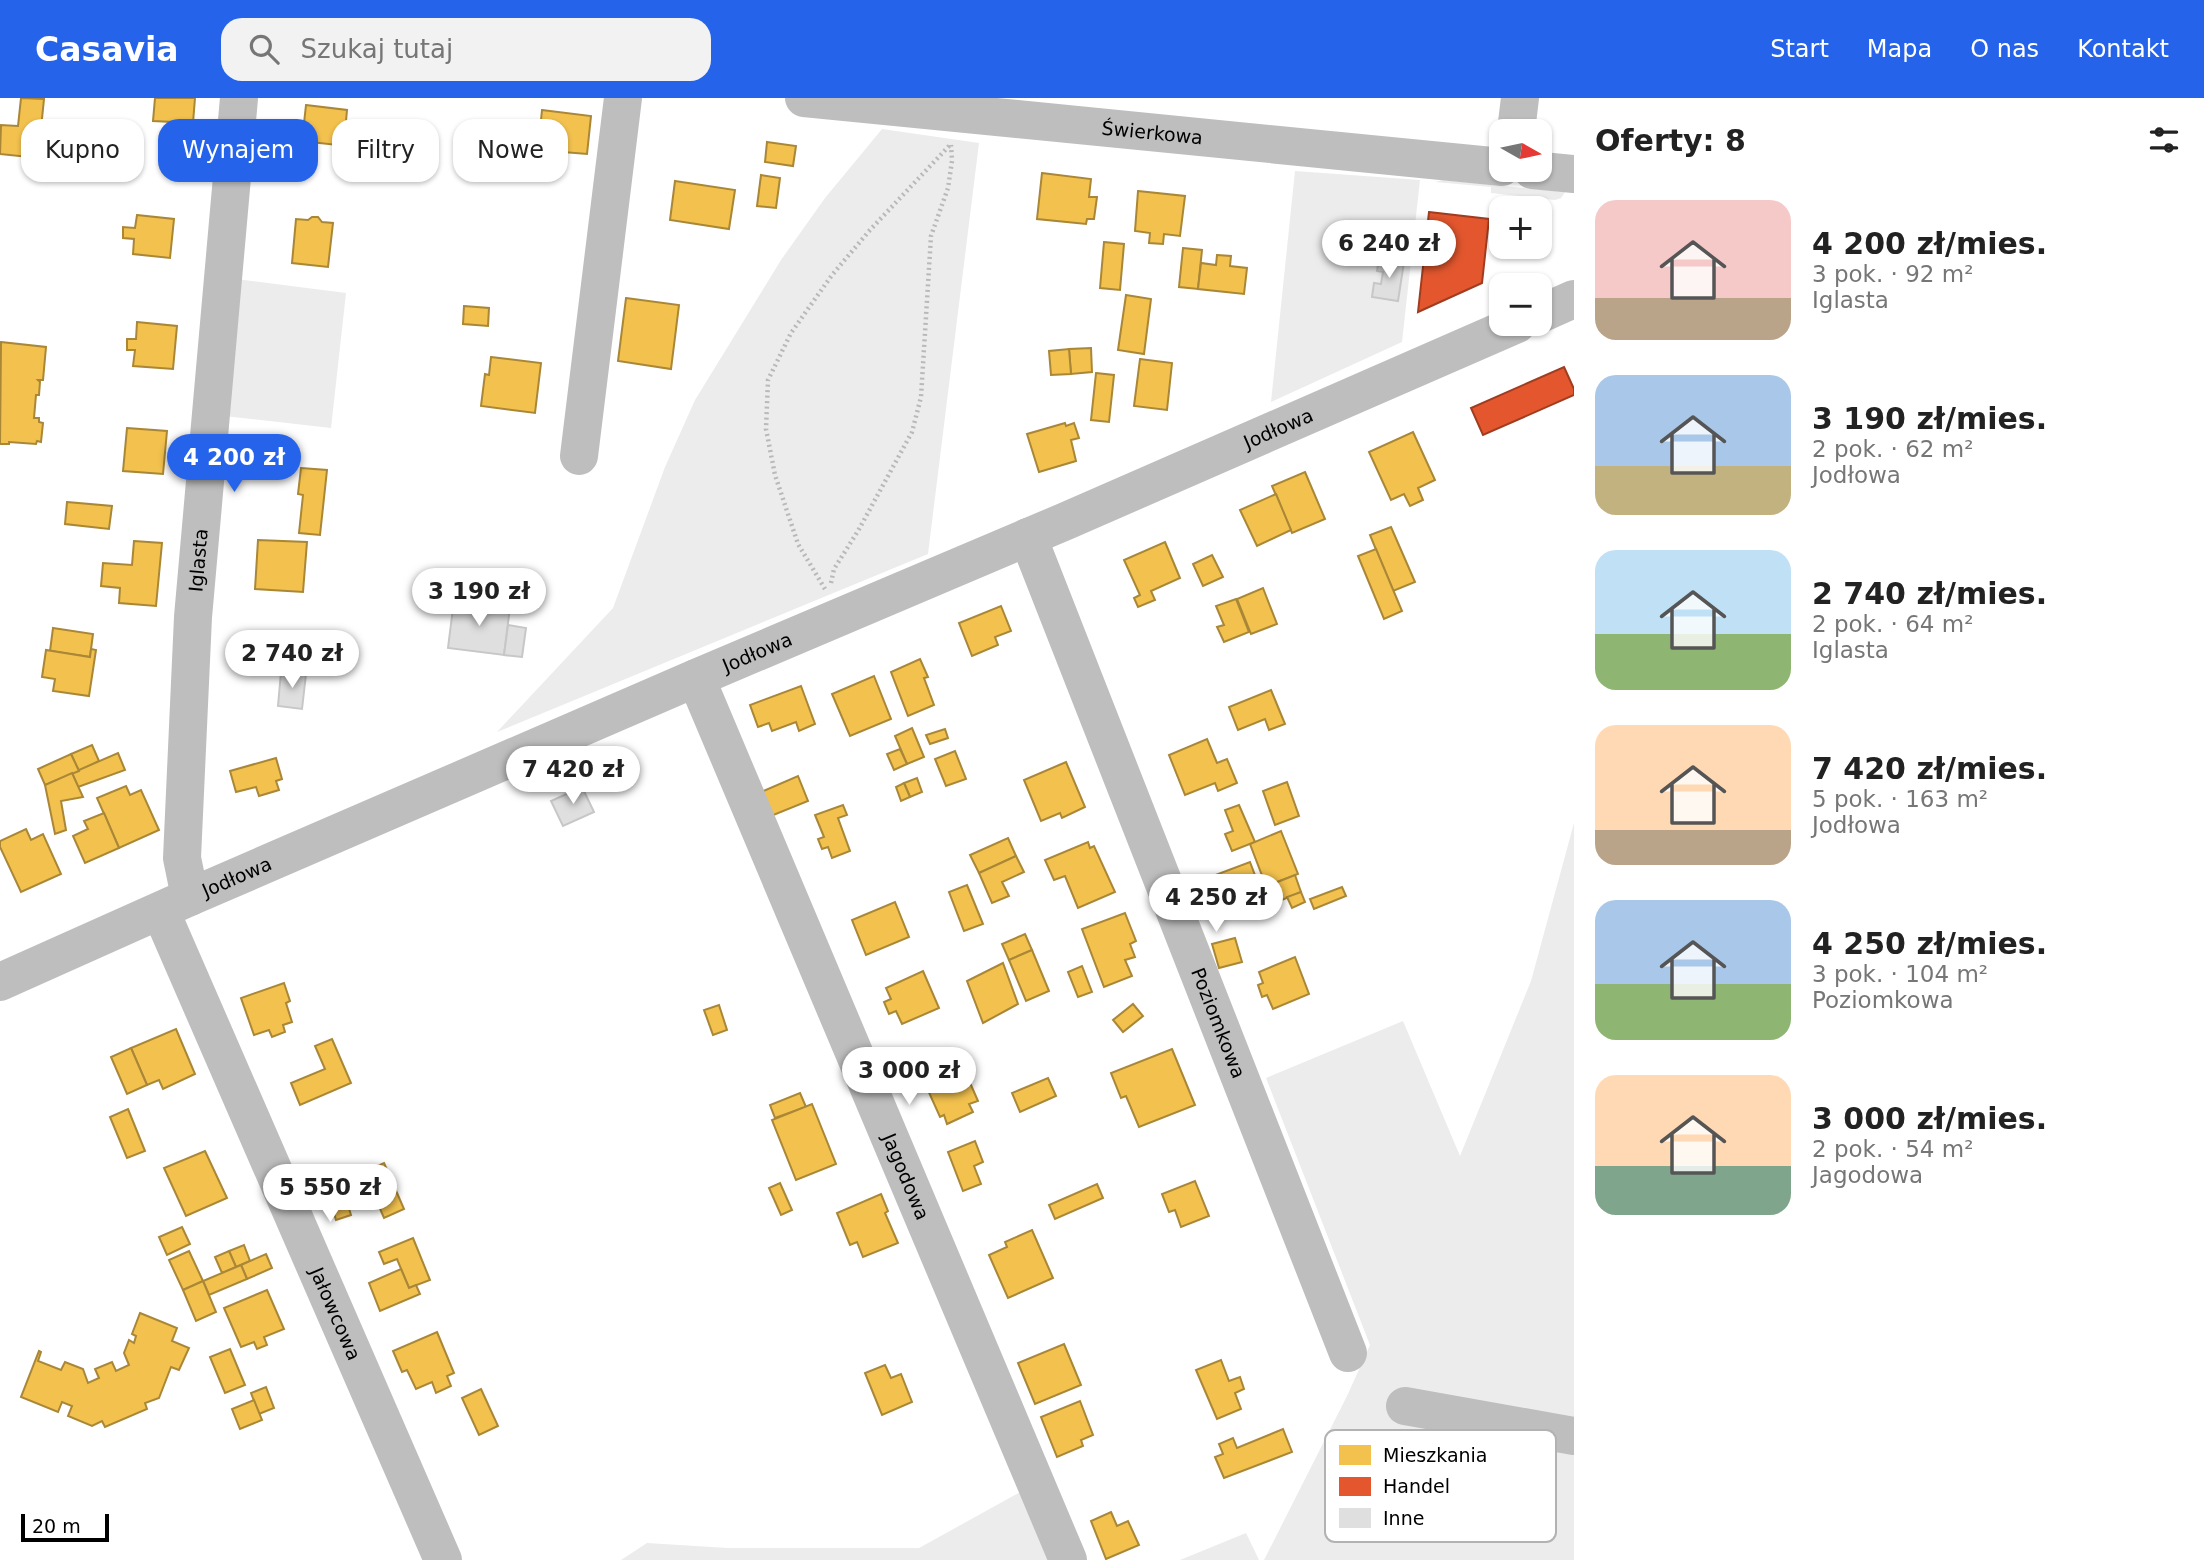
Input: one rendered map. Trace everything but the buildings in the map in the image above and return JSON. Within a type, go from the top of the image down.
[{"type":"street","name":"Iglasta","points":[[176,904],[182,858],[193,617],[239,98]]},
{"type":"street","points":[[579,456],[623,98]]},
{"type":"street","name":"Świerkowa","points":[[804,98],[1489,166]]},
{"type":"street","points":[[1517,119],[1520,98]]},
{"type":"street","points":[[1552,172],[1574,174]]},
{"type":"street","points":[[1552,309],[1574,299]]},
{"type":"street","name":"Jodłowa","points":[[0,982],[1489,336]]},
{"type":"street","name":"Poziomkowa","points":[[1028,537],[1349,1353]]},
{"type":"street","name":"Jagodowa","points":[[696,678],[1068,1560]]},
{"type":"street","name":"Jałowcowa","points":[[176,904],[443,1560]]},
{"type":"street","points":[[1405,1406],[1540,1430]]},
{"type":"street","points":[[1556,1433],[1574,1436]]},
{"type":"path","points":[[950,137],[951,145],[952,161],[948,188],[931,236],[921,397],[912,432],[834,569],[828,595],[798,544],[775,475],[766,429],[768,380],[791,333],[832,275],[870,230],[951,145]]},
{"type":"shaded area","points":[[882,129],[979,143],[928,554],[497,732],[613,608],[665,467],[695,400],[781,260],[825,198]]},
{"type":"shaded area","points":[[1295,171],[1420,180],[1402,342],[1271,402]]},
{"type":"shaded area","points":[[1443,180],[1565,192],[1561,198],[1555,200],[1552,200],[1552,196],[1491,193],[1491,187],[1435,182]]},
{"type":"shaded area","points":[[236,279],[346,293],[331,428],[224,416]]},
{"type":"shaded area","points":[[1574,823],[1574,1560],[1264,1560],[1325,1439],[1325,1542],[1556,1542],[1556,1430],[1330,1430],[1370,1345],[1266,1078],[1403,1021],[1460,1156],[1531,981]]},
{"type":"shaded area","points":[[1024,1490],[1055,1560],[621,1560],[647,1543],[728,1548],[919,1548]]},
{"type":"shaded area","points":[[1246,1533],[1259,1560],[1180,1560]]}]
